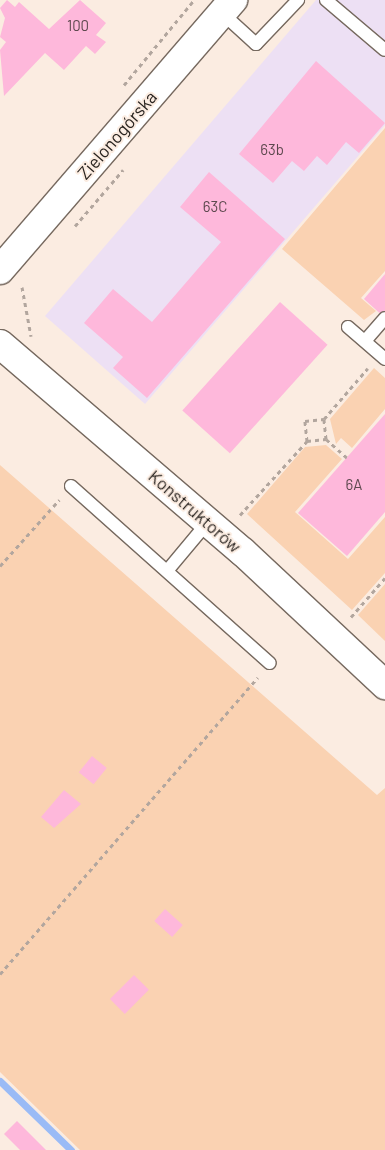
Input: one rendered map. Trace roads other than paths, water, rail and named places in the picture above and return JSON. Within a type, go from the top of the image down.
[{"type":"street","name":"Zielonogórska","points":[[0,270],[227,7]]},
{"type":"street","name":"Konstruktorów","points":[[7,350],[208,522],[385,684]]},
{"type":"lane","points":[[227,7],[256,44],[298,0]]},
{"type":"lane","points":[[326,0],[385,50]]},
{"type":"lane","points":[[365,341],[385,318]]},
{"type":"lane","points":[[348,327],[385,359]]},
{"type":"lane","points":[[71,486],[270,663]]},
{"type":"lane","points":[[167,571],[208,522]]},
{"type":"waterway","points":[[0,1081],[71,1150]]}]
